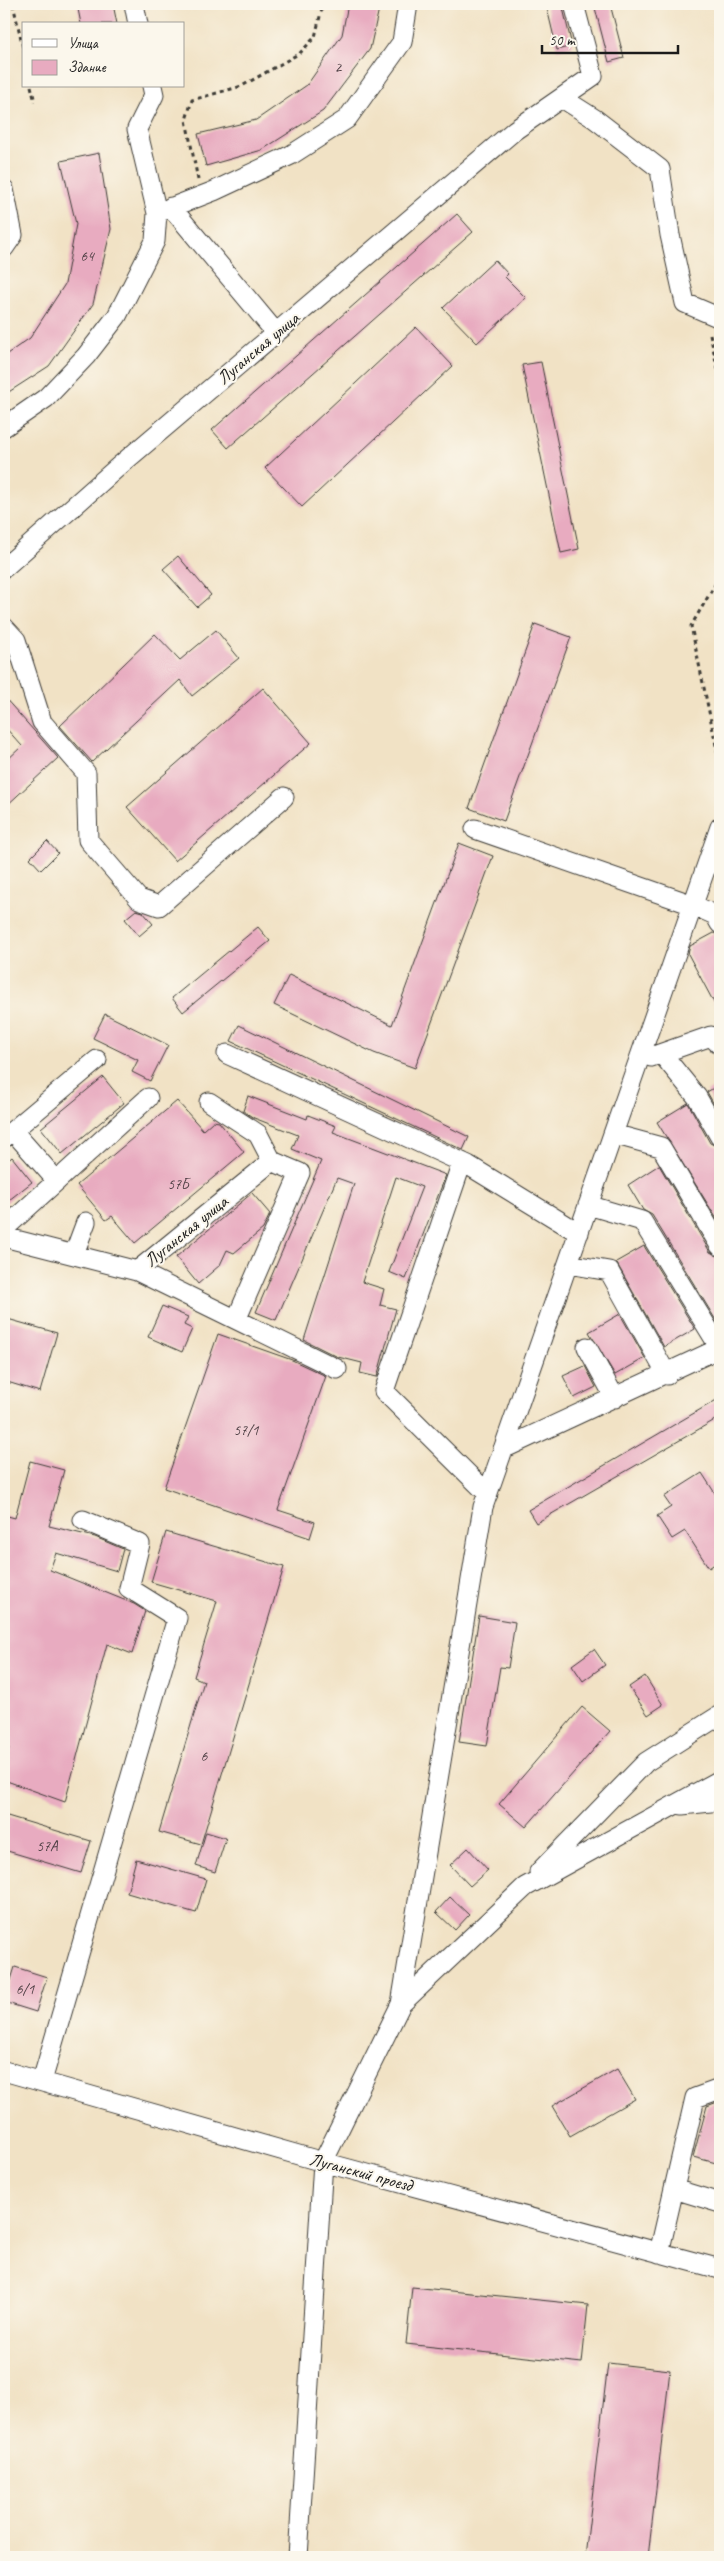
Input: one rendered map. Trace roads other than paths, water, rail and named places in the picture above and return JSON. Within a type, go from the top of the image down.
[{"type":"street","points":[[134,4],[138,22]]},
{"type":"street","points":[[164,210],[201,196],[291,155],[347,119],[402,42],[408,4]]},
{"type":"street","name":"Луганская улица","points":[[4,568],[118,467],[515,130],[593,76],[574,4]]},
{"type":"street","points":[[152,88],[154,95],[136,129],[164,210],[276,333]]},
{"type":"street","points":[[562,98],[595,119],[660,169],[670,235],[684,303],[712,315]]},
{"type":"street","points":[[4,189],[13,235],[4,248]]},
{"type":"street","points":[[4,427],[46,398],[86,356],[117,316],[155,241],[164,210]]},
{"type":"street","points":[[4,627],[16,640],[42,722],[86,773],[88,840],[139,899],[159,906],[284,797]]},
{"type":"street","points":[[475,829],[693,905],[715,915],[720,924]]},
{"type":"street","points":[[298,2557],[323,2162],[401,2004],[483,1507],[719,832]]},
{"type":"street","points":[[638,1062],[711,1036],[720,1046]]},
{"type":"street","points":[[227,1054],[462,1162],[579,1233]]},
{"type":"street","points":[[662,1054],[697,1097],[720,1136]]},
{"type":"street","points":[[57,1181],[8,1134],[97,1060]]},
{"type":"street","points":[[4,1229],[148,1098]]},
{"type":"street","points":[[209,1102],[258,1134],[272,1161],[300,1173],[237,1318]]},
{"type":"street","points":[[613,1134],[661,1147],[720,1246]]},
{"type":"street","name":"Луганская улица","points":[[4,1236],[137,1271],[272,1161]]},
{"type":"street","points":[[462,1162],[384,1391],[488,1494]]},
{"type":"street","points":[[503,1449],[667,1375],[720,1348],[642,1221],[588,1205]]},
{"type":"street","points":[[74,1254],[86,1222]]},
{"type":"street","points":[[568,1264],[609,1271],[667,1375]]},
{"type":"street","points":[[137,1271],[237,1318],[337,1369]]},
{"type":"street","points":[[587,1347],[615,1398]]},
{"type":"street","points":[[42,2081],[177,1618],[129,1588],[140,1544],[83,1520]]},
{"type":"street","points":[[401,2004],[524,1887],[646,1762],[720,1715]]},
{"type":"street","points":[[524,1887],[720,1780]]},
{"type":"street","points":[[672,1805],[720,1801]]},
{"type":"street","name":"Луганский проезд","points":[[4,2072],[42,2081],[323,2162],[720,2269]]},
{"type":"street","points":[[659,2252],[695,2098],[720,2089]]},
{"type":"street","points":[[674,2190],[720,2203]]}]
